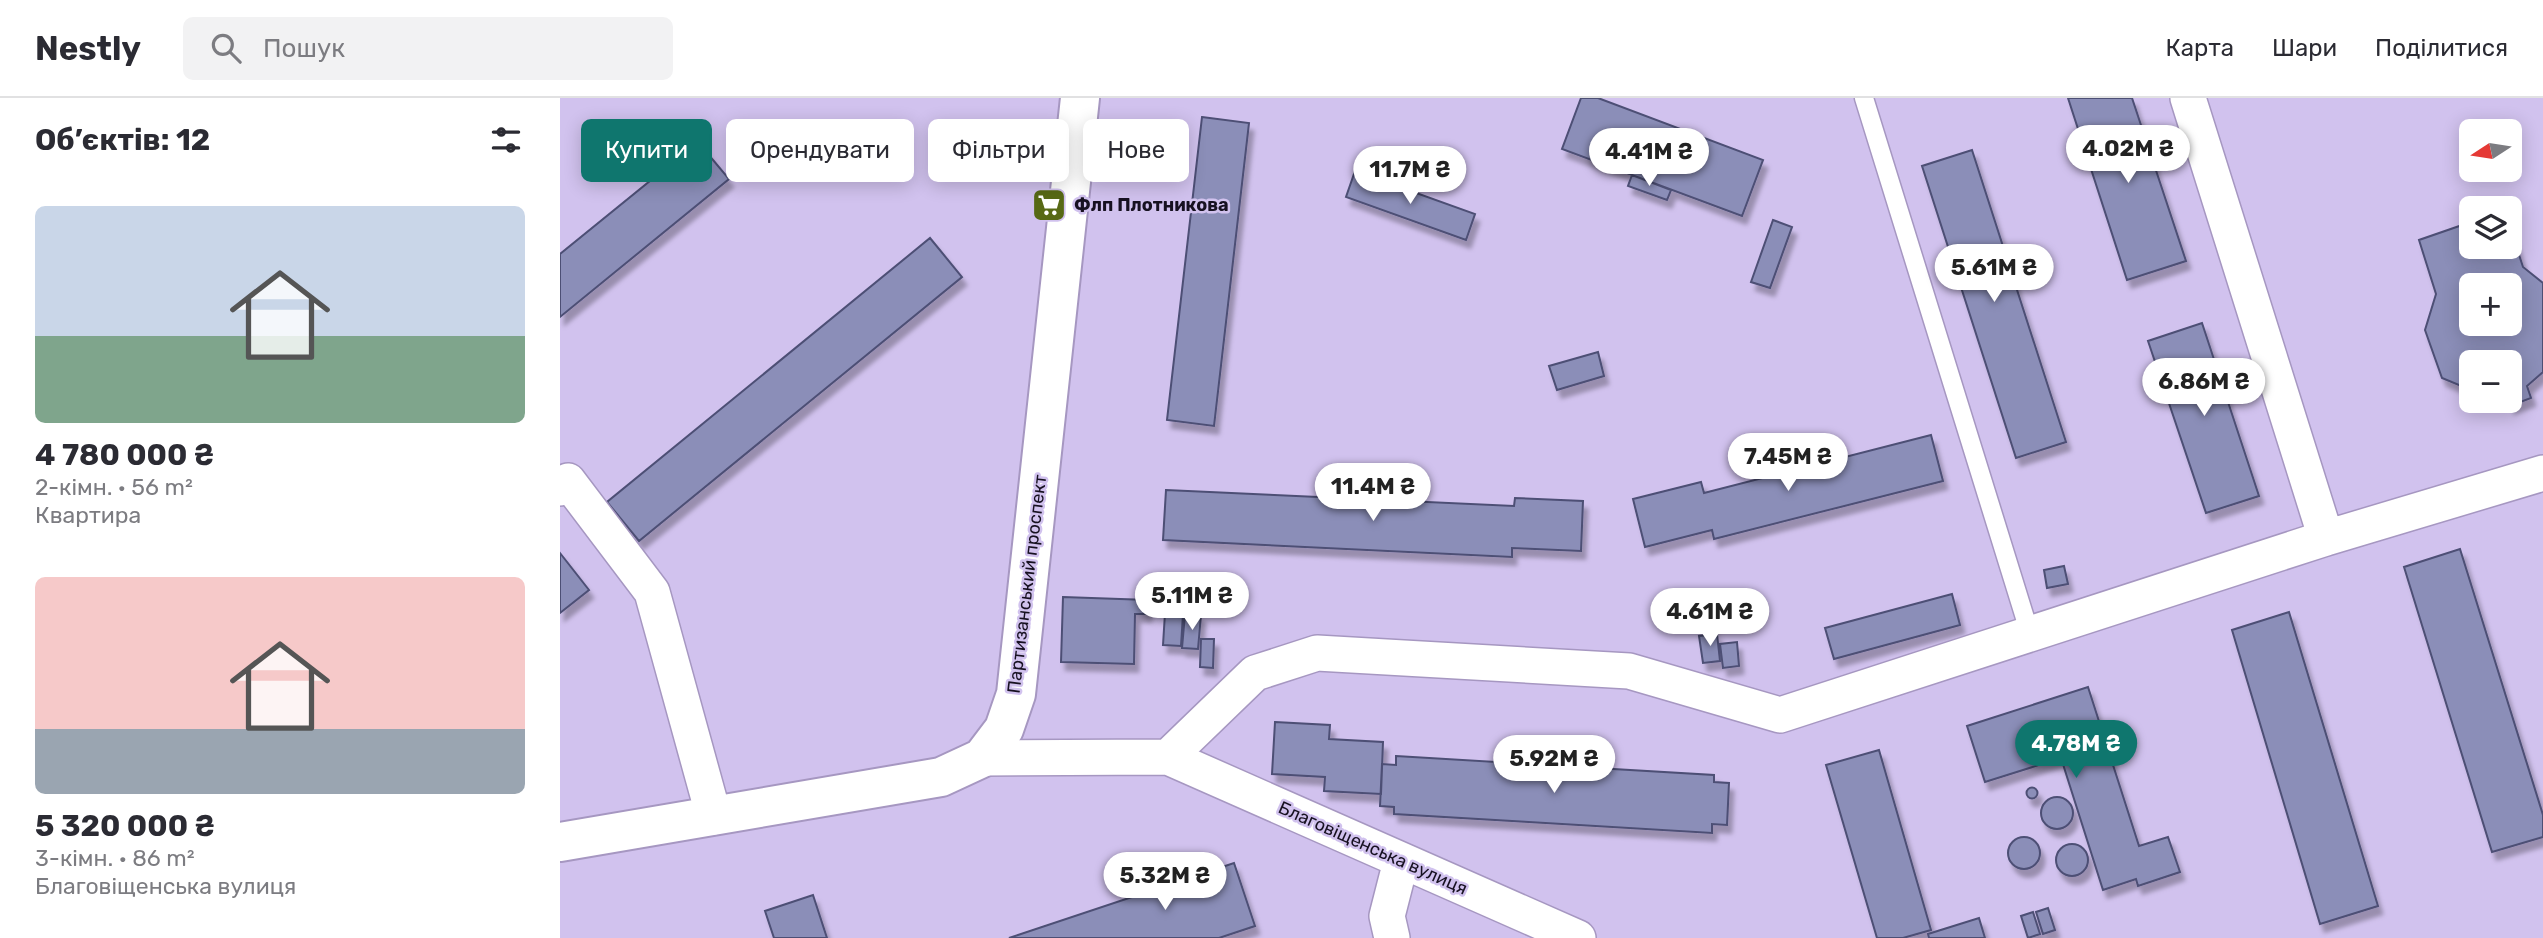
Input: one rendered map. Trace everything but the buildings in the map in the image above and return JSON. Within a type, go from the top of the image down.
[{"type":"street","name":"Партизанський проспект","points":[[560,842],[941,777],[982,758],[1004,729],[1016,694],[1080,98]]},
{"type":"street","points":[[2188,98],[2326,538]]},
{"type":"street","points":[[982,758],[1168,757],[1255,673],[1317,653],[1629,671],[1780,715],[2326,538],[2543,473]]},
{"type":"street","points":[[560,488],[568,481],[652,592],[714,817]]},
{"type":"street","name":"Благовіщенська вулиця","points":[[1168,757],[1578,938]]},
{"type":"street","points":[[1392,938],[1387,916],[1401,861]]},
{"type":"lane","points":[[1864,98],[2031,634]]},
{"type":"place","name":"Флп Плотникова","points":[[1049,205]]}]
